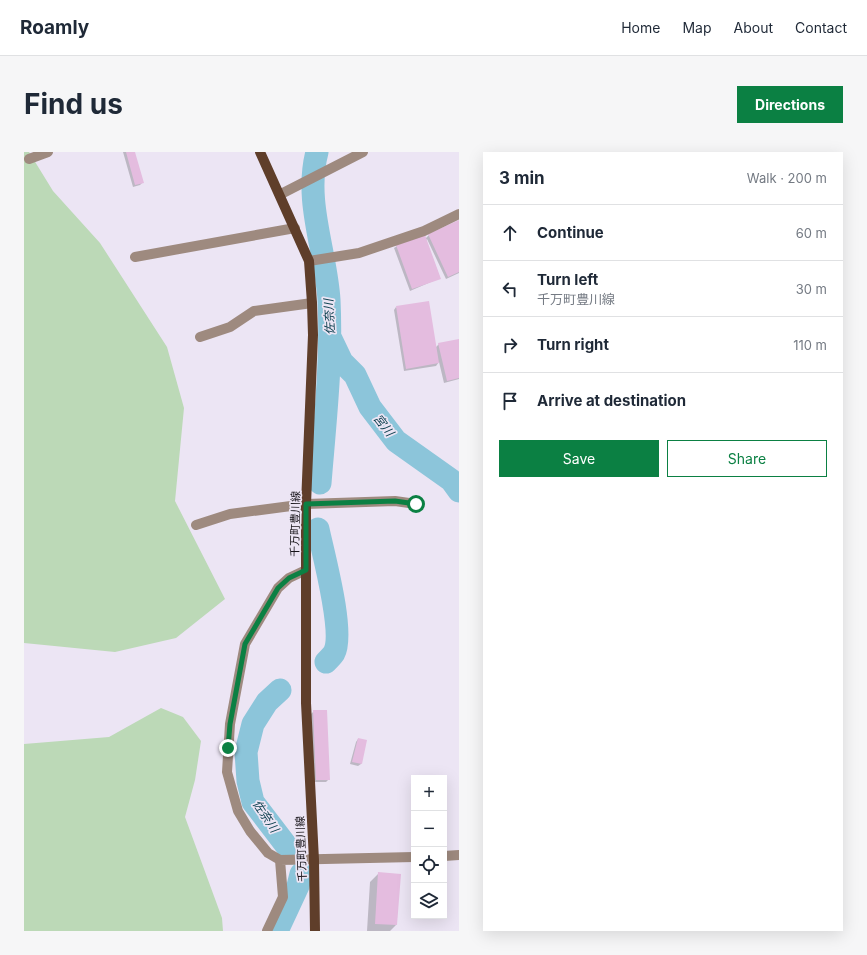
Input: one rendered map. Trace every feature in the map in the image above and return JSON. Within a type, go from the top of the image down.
[{"type":"main road","name":"千万町豊川線","points":[[260,152],[295,228],[308,261],[312,303],[313,335],[306,504],[306,703],[314,860],[315,931]]},
{"type":"street","points":[[29,159],[48,152]]},
{"type":"street","points":[[280,194],[362,152]]},
{"type":"street","points":[[308,261],[359,253],[424,231],[459,214]]},
{"type":"street","points":[[135,256],[295,228]]},
{"type":"street","points":[[200,337],[230,327],[254,311],[312,303]]},
{"type":"street","points":[[196,525],[230,514],[306,504],[395,501],[416,504]]},
{"type":"street","points":[[306,570],[289,578],[278,588],[247,638],[230,724],[227,772],[238,811],[250,831],[259,842],[268,852],[280,860],[411,857]]},
{"type":"street","points":[[447,856],[459,855]]},
{"type":"street","points":[[267,931],[283,897],[280,860]]},
{"type":"green space","points":[[24,152],[29,152],[53,191],[100,243],[167,347],[184,408],[175,501],[225,599],[176,638],[115,652],[24,643]]},
{"type":"green space","points":[[161,708],[183,717],[201,741],[195,780],[185,817],[222,918],[223,931],[24,931],[24,744],[109,737]]},
{"type":"building","points":[[126,152],[135,152],[144,183],[135,185]]},
{"type":"building","points":[[459,220],[459,272],[448,277],[428,234]]},
{"type":"building","points":[[425,235],[441,279],[412,289],[396,245]]},
{"type":"building","points":[[429,301],[439,363],[406,369],[396,306]]},
{"type":"building","points":[[459,339],[459,378],[447,381],[438,343]]},
{"type":"building","points":[[313,710],[327,710],[330,780],[316,780]]},
{"type":"building","points":[[358,738],[367,740],[362,764],[352,762]]},
{"type":"building","points":[[378,872],[401,874],[397,925],[375,924]]},
{"type":"waterway","name":"佐奈川","points":[[317,152],[314,170],[314,207],[327,282],[330,323],[328,392],[320,483]]},
{"type":"waterway","name":"宮川","points":[[331,339],[342,362],[355,375],[370,407],[396,441],[451,480],[459,491]]},
{"type":"waterway","name":"佐奈川","points":[[318,529],[332,592],[337,629],[337,643],[334,653],[326,662]]},
{"type":"waterway","name":"佐奈川","points":[[280,690],[267,702],[253,724],[246,752],[248,781],[253,802],[292,853]]},
{"type":"waterway","name":"佐奈川","points":[[277,931],[298,886],[301,874]]},
{"type":"route","points":[[228,748],[230,724],[245,644],[250,633],[278,588],[289,578],[306,570],[306,504],[395,501],[416,504]]}]
